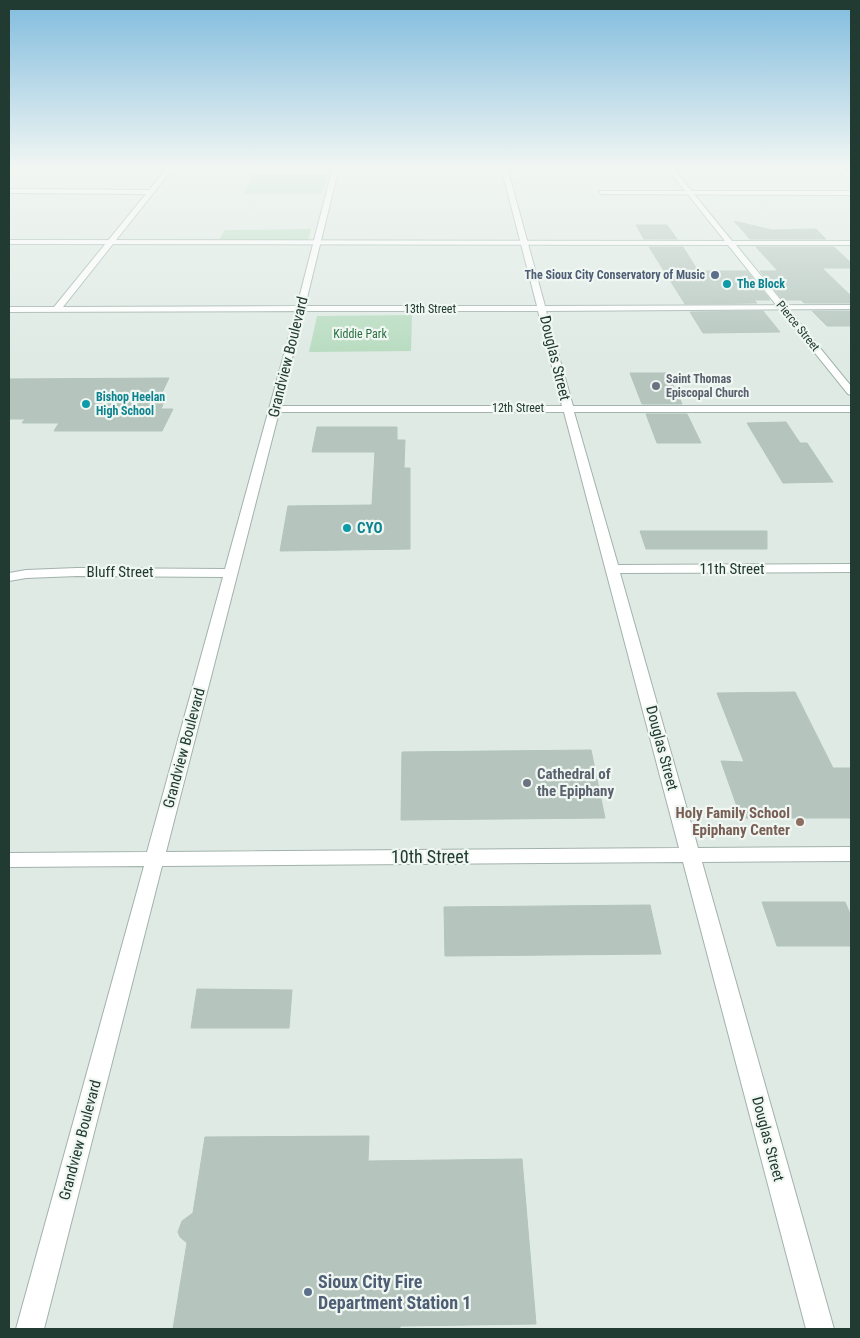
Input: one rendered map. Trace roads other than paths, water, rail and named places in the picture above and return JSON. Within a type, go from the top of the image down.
[{"type":"street","points":[[57,309],[120,229]]},
{"type":"street","name":"Grandview Boulevard","points":[[30,1329],[301,308],[319,229]]},
{"type":"street","name":"Douglas Street","points":[[521,229],[568,408],[820,1329]]},
{"type":"street","name":"Pierce Street","points":[[719,229],[851,392]]},
{"type":"street","points":[[9,242],[851,243]]},
{"type":"street","name":"13th Street","points":[[9,310],[851,307]]},
{"type":"street","name":"12th Street","points":[[274,409],[851,409]]},
{"type":"street","name":"11th Street","points":[[613,569],[851,568]]},
{"type":"street","name":"Bluff Street","points":[[9,577],[26,574],[77,572],[231,573]]},
{"type":"street","name":"10th Street","points":[[9,860],[851,854]]},
{"type":"place","name":"The Sioux City Conservatory of Music","points":[[715,275]]},
{"type":"place","name":"The Block","points":[[727,284]]},
{"type":"place","name":"Saint Thomas Episcopal Church","points":[[656,386]]},
{"type":"place","name":"Bishop Heelan High School","points":[[86,404]]},
{"type":"place","name":"CYO","points":[[347,528]]},
{"type":"place","name":"Cathedral of the Epiphany","points":[[527,783]]},
{"type":"place","name":"Holy Family School Epiphany Center","points":[[800,822]]},
{"type":"place","name":"Sioux City Fire Department Station 1","points":[[308,1292]]},
{"type":"park label","name":"Kiddie Park","points":[[360,334]]}]
